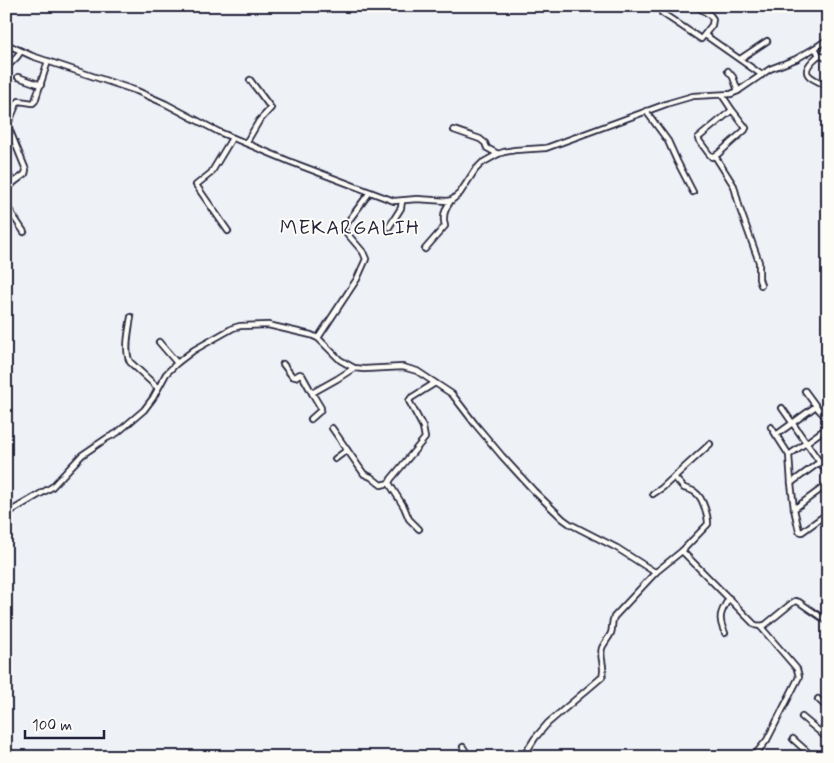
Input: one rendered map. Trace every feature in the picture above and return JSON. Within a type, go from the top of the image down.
[{"type":"street","points":[[658,6],[665,8],[662,13],[702,39],[712,25],[713,19],[696,6]]},
{"type":"street","points":[[705,35],[762,75]]},
{"type":"street","points":[[6,44],[48,61],[137,91],[232,138],[394,201],[417,199],[447,201],[452,200],[460,193],[475,170],[482,163],[498,154],[514,150],[546,148],[646,111],[693,96],[731,94],[780,64],[796,59],[828,39]]},
{"type":"street","points":[[740,59],[767,42]]},
{"type":"street","points":[[815,48],[819,55],[828,59]]},
{"type":"street","points":[[6,68],[21,51]]},
{"type":"street","points":[[819,55],[806,72],[812,79],[828,86]]},
{"type":"street","points":[[6,191],[25,174],[26,170],[7,123],[20,101],[33,103],[35,101],[48,61]]},
{"type":"street","points":[[728,71],[733,77],[738,91]]},
{"type":"street","points":[[18,77],[41,85]]},
{"type":"street","points":[[246,143],[259,121],[271,108],[250,80]]},
{"type":"street","points":[[715,156],[746,128],[722,95]]},
{"type":"street","points":[[732,110],[698,139],[709,154],[715,156],[734,186],[759,262],[761,285]]},
{"type":"street","points":[[646,111],[668,141],[676,162],[693,192]]},
{"type":"street","points":[[454,130],[480,139],[487,148],[498,154]]},
{"type":"street","points":[[228,231],[196,185],[211,173],[232,138]]},
{"type":"street","points":[[6,170],[13,183]]},
{"type":"street","points":[[318,338],[357,279],[366,259],[363,252],[344,230],[344,227],[370,192]]},
{"type":"street","points":[[389,228],[402,208],[402,201]]},
{"type":"street","points":[[425,249],[445,226],[443,220],[444,212],[450,202]]},
{"type":"street","points":[[6,205],[24,232]]},
{"type":"street","points":[[131,317],[128,359],[158,388]]},
{"type":"street","points":[[6,514],[52,487],[82,455],[117,433],[144,410],[166,374],[200,347],[233,328],[268,325],[318,338],[340,360],[354,368],[403,367],[417,371],[457,398],[475,424],[502,456],[563,519],[617,548],[656,572]]},
{"type":"street","points":[[159,342],[178,363]]},
{"type":"street","points":[[283,364],[292,376],[302,375],[321,410],[311,419]]},
{"type":"street","points":[[312,394],[354,368]]},
{"type":"street","points":[[332,428],[364,474],[381,485],[389,483],[424,438],[423,427],[409,401],[435,383]]},
{"type":"street","points":[[804,391],[828,419]]},
{"type":"street","points":[[776,435],[816,406]]},
{"type":"street","points":[[782,408],[828,474]]},
{"type":"street","points":[[771,428],[789,455],[798,530],[802,532],[828,512]]},
{"type":"street","points":[[789,455],[828,428]]},
{"type":"street","points":[[653,494],[710,444]]},
{"type":"street","points":[[335,459],[347,450]]},
{"type":"street","points":[[791,483],[828,456]]},
{"type":"street","points":[[524,757],[535,738],[548,723],[602,677],[604,672],[602,647],[612,631],[614,617],[656,572],[682,551],[708,524],[707,514],[698,494],[684,488],[674,477]]},
{"type":"street","points":[[389,483],[409,519],[419,529]]},
{"type":"street","points":[[794,509],[828,484]]},
{"type":"street","points":[[682,551],[756,625],[760,626],[797,669],[799,677],[767,740],[753,757]]},
{"type":"street","points":[[725,633],[721,624],[720,614],[729,598]]},
{"type":"street","points":[[760,626],[765,625],[796,601],[828,622]]},
{"type":"street","points":[[818,699],[828,709]]},
{"type":"street","points":[[802,716],[828,740]]},
{"type":"street","points":[[820,732],[828,724]]},
{"type":"street","points":[[793,739],[813,757]]},
{"type":"street","points":[[463,747],[468,756],[476,757]]},
{"type":"district","name":"MEKARGALIH","points":[[350,227]]}]
